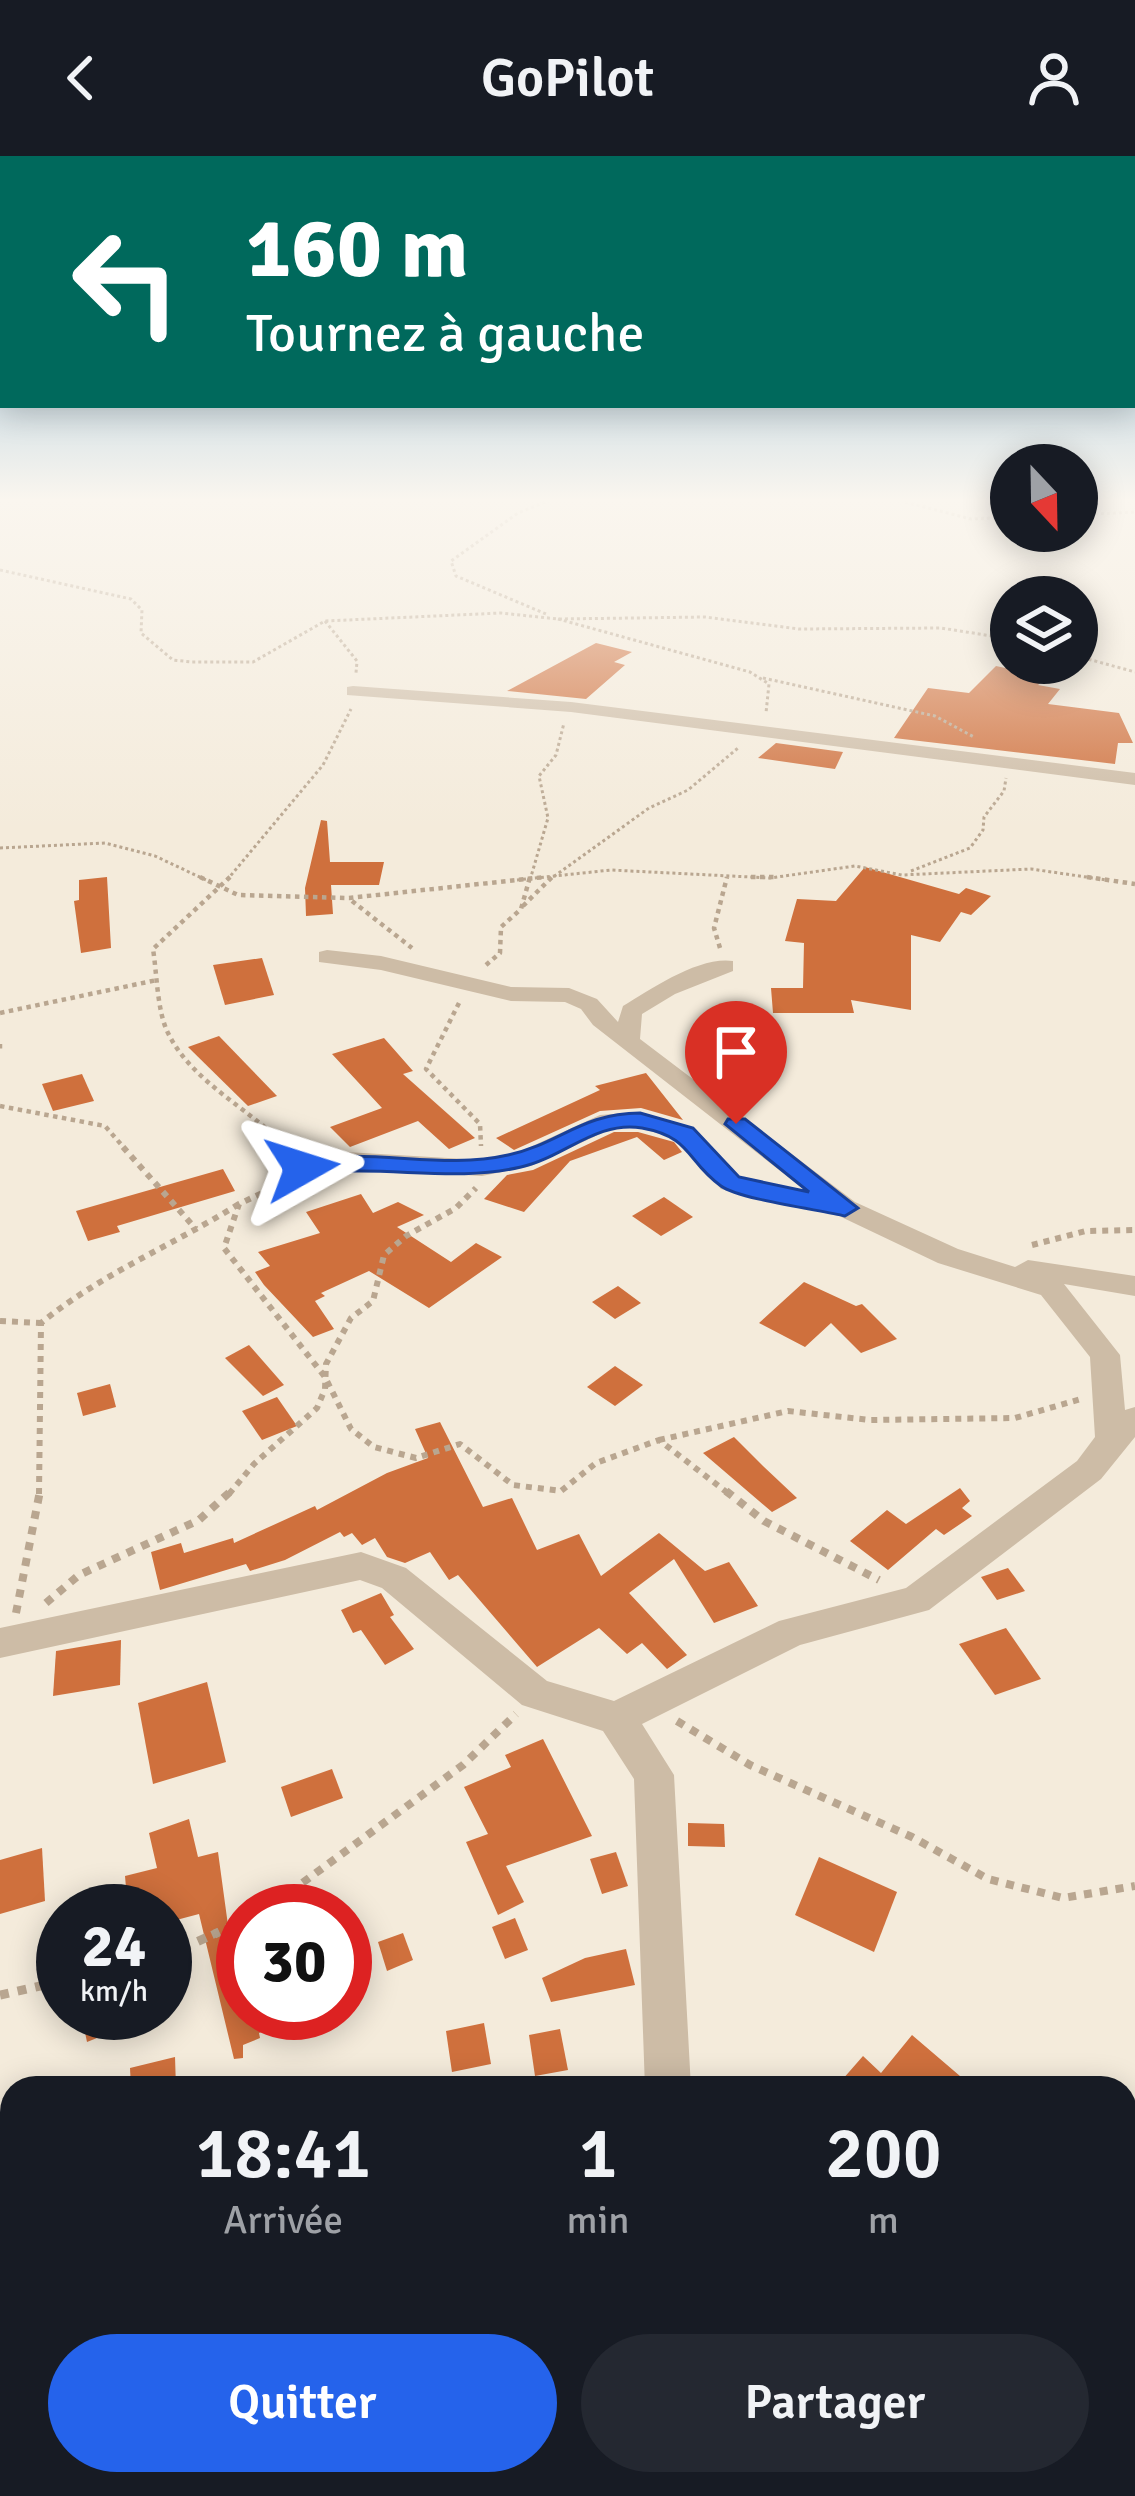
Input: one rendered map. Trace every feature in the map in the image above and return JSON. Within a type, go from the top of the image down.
[{"type":"street","points":[[353,691],[571,706],[1135,779]]},
{"type":"street","points":[[327,957],[511,994],[569,995],[589,1004],[628,1040],[845,1208]]},
{"type":"street","points":[[628,1040],[631,1011],[667,989],[725,965]]},
{"type":"street","points":[[16,1639],[361,1566],[394,1579],[535,1694],[632,1712],[792,1632],[916,1600],[1089,1470],[1123,1429],[1108,1391],[1105,1355],[1051,1288],[948,1256],[845,1208],[731,1183],[685,1133],[640,1120],[609,1120],[522,1160],[482,1168],[346,1160],[302,1168]]},
{"type":"street","points":[[948,1256],[1135,1286]]},
{"type":"street","points":[[632,1712],[654,1775],[667,2076]]},
{"type":"path","points":[[142,611],[141,633],[173,659],[253,662],[325,622],[501,613],[558,619],[705,617],[799,629],[966,629],[990,634]]},
{"type":"path","points":[[0,1321],[41,1323],[80,1291],[295,1178],[302,1168],[265,1123],[224,1099],[167,1032],[153,949],[180,929],[280,820],[349,720],[357,661],[325,622]]},
{"type":"path","points":[[1098,662],[1135,672]]},
{"type":"path","points":[[16,1639],[47,1601],[79,1575],[199,1520],[221,1504],[254,1464],[317,1408],[326,1364],[351,1318],[373,1301],[382,1258],[417,1229],[466,1205],[480,1183],[480,1124],[426,1069],[458,1004],[500,953],[501,927],[520,909],[548,818],[539,776],[556,755],[571,706]]},
{"type":"path","points":[[0,848],[105,843],[155,856],[238,895],[349,898],[611,870],[770,878],[855,866],[902,874],[1030,868],[1135,884]]},
{"type":"path","points":[[725,965],[714,928],[727,876]]},
{"type":"path","points":[[349,898],[471,984]]},
{"type":"path","points":[[0,1013],[158,980]]},
{"type":"path","points":[[0,1106],[105,1126],[196,1229]]},
{"type":"path","points":[[239,1204],[224,1249],[326,1377],[351,1429],[374,1447],[416,1458],[460,1444],[483,1455],[502,1479],[518,1488],[561,1491],[596,1463],[659,1440],[788,1411],[870,1420],[1015,1418],[1108,1391]]},
{"type":"path","points":[[986,1262],[1086,1231],[1135,1230]]},
{"type":"path","points":[[16,1639],[42,1479],[41,1323]]},
{"type":"path","points":[[659,1440],[764,1521],[916,1600]]},
{"type":"path","points":[[301,1884],[464,1766],[535,1694]]},
{"type":"path","points":[[632,1712],[912,1837],[988,1879],[1064,1898],[1135,1886]]},
{"type":"path","points":[[0,1995],[36,1988]]},
{"type":"building","points":[[596,643],[632,652],[614,662],[625,665],[586,699],[507,691]]},
{"type":"building","points":[[990,672],[990,684],[1060,689],[1048,704],[1119,713],[1133,743],[1118,743],[1115,764],[894,738],[928,688],[969,693]]},
{"type":"building","points":[[776,743],[843,752],[835,769],[758,758]]},
{"type":"building","points":[[321,820],[327,821],[330,862],[384,862],[379,885],[331,885],[333,914],[306,916],[305,888]]},
{"type":"building","points":[[865,867],[959,894],[966,888],[991,896],[971,915],[961,912],[940,942],[911,935],[911,1010],[851,1000],[854,1013],[773,1013],[771,988],[803,988],[804,943],[785,941],[797,899],[836,901]]},
{"type":"building","points":[[107,877],[111,948],[81,953],[74,901],[79,900],[79,880]]},
{"type":"building","points":[[262,958],[274,995],[225,1005],[213,965]]},
{"type":"building","points":[[219,1036],[277,1096],[248,1106],[188,1047]]},
{"type":"building","points":[[384,1038],[413,1071],[403,1074],[475,1138],[449,1149],[418,1121],[350,1147],[330,1127],[382,1108],[332,1054]]},
{"type":"building","points":[[646,1073],[683,1120],[641,1108],[600,1111],[514,1150],[496,1138],[600,1090],[595,1086]]},
{"type":"building","points":[[82,1074],[94,1101],[53,1111],[42,1084]]},
{"type":"building","points":[[614,1132],[638,1132],[674,1142],[682,1152],[664,1160],[637,1137],[570,1161],[524,1212],[484,1199],[507,1175],[533,1170]]},
{"type":"building","points":[[223,1169],[235,1191],[117,1226],[120,1232],[88,1241],[76,1211]]},
{"type":"building","points":[[361,1194],[373,1213],[398,1202],[424,1215],[397,1227],[451,1262],[476,1243],[502,1257],[429,1308],[369,1271],[321,1293],[325,1296],[315,1301],[334,1329],[313,1337],[255,1272],[270,1266],[258,1252],[320,1233],[306,1212]]},
{"type":"building","points":[[664,1197],[693,1217],[661,1236],[632,1216]]},
{"type":"building","points":[[804,1282],[856,1306],[862,1304],[897,1339],[861,1353],[831,1323],[805,1347],[759,1323]]},
{"type":"building","points":[[618,1286],[641,1303],[615,1319],[592,1302]]},
{"type":"building","points":[[249,1345],[284,1385],[263,1396],[225,1358]]},
{"type":"building","points":[[615,1366],[643,1385],[615,1406],[587,1387]]},
{"type":"building","points":[[110,1384],[116,1407],[83,1416],[77,1393]]},
{"type":"building","points":[[277,1397],[297,1426],[262,1440],[242,1411]]},
{"type":"building","points":[[440,1422],[483,1507],[512,1498],[537,1550],[579,1534],[601,1576],[659,1533],[705,1571],[729,1562],[758,1606],[714,1623],[674,1559],[629,1593],[687,1655],[667,1669],[642,1643],[627,1654],[599,1628],[537,1667],[458,1575],[449,1580],[430,1552],[405,1563],[387,1557],[375,1538],[362,1545],[352,1533],[344,1537],[340,1532],[285,1560],[250,1571],[246,1564],[160,1590],[151,1552],[181,1543],[184,1553],[233,1538],[234,1543],[315,1506],[317,1510],[387,1473],[428,1458],[415,1429]]},
{"type":"building","points":[[734,1437],[797,1498],[772,1512],[703,1453]]},
{"type":"building","points":[[960,1488],[970,1501],[962,1508],[972,1516],[944,1535],[936,1529],[888,1570],[850,1541],[887,1510],[906,1524]]},
{"type":"building","points":[[1008,1568],[1025,1591],[997,1600],[981,1577]]},
{"type":"building","points":[[381,1593],[394,1615],[390,1617],[414,1649],[385,1665],[361,1630],[353,1633],[341,1610]]},
{"type":"building","points":[[1006,1628],[1041,1679],[995,1695],[959,1644]]},
{"type":"building","points":[[121,1640],[120,1685],[53,1696],[56,1651]]},
{"type":"building","points":[[207,1682],[226,1762],[153,1784],[138,1703]]},
{"type":"building","points":[[543,1739],[592,1836],[506,1866],[524,1902],[498,1915],[466,1842],[488,1834],[464,1787],[511,1767],[505,1755]]},
{"type":"building","points":[[332,1769],[343,1798],[291,1817],[281,1787]]},
{"type":"building","points":[[189,1819],[198,1857],[218,1852],[222,1884],[216,1884],[216,1984],[199,1914],[192,1916],[192,1884],[126,1884],[125,1876],[157,1868],[149,1833]]},
{"type":"building","points":[[688,1823],[724,1824],[725,1847],[688,1846]]},
{"type":"building","points":[[42,1848],[44,1884],[36,1884],[36,1904],[0,1914],[0,1860]]},
{"type":"building","points":[[616,1852],[628,1886],[602,1894],[590,1859]]},
{"type":"building","points":[[819,1857],[897,1892],[874,1952],[795,1915]]},
{"type":"building","points":[[515,1918],[528,1950],[505,1959],[492,1927]]},
{"type":"building","points":[[403,1933],[413,1960],[387,1971],[378,1942]]},
{"type":"building","points":[[626,1949],[635,1985],[551,2002],[542,1978],[585,1958]]},
{"type":"building","points":[[484,2023],[491,2064],[452,2072],[446,2031]]},
{"type":"building","points":[[560,2029],[568,2070],[535,2076],[529,2035]]},
{"type":"building","points":[[912,2035],[960,2076],[846,2076],[863,2056],[881,2073]]},
{"type":"building","points":[[229,2040],[255,2040],[243,2045],[243,2058],[234,2059]]},
{"type":"building","points":[[175,2057],[176,2076],[130,2076],[130,2068]]},
{"type":"route","points":[[302,1168],[346,1160],[482,1168],[522,1160],[609,1120],[640,1120],[685,1133],[731,1183],[845,1208],[736,1124]]}]
